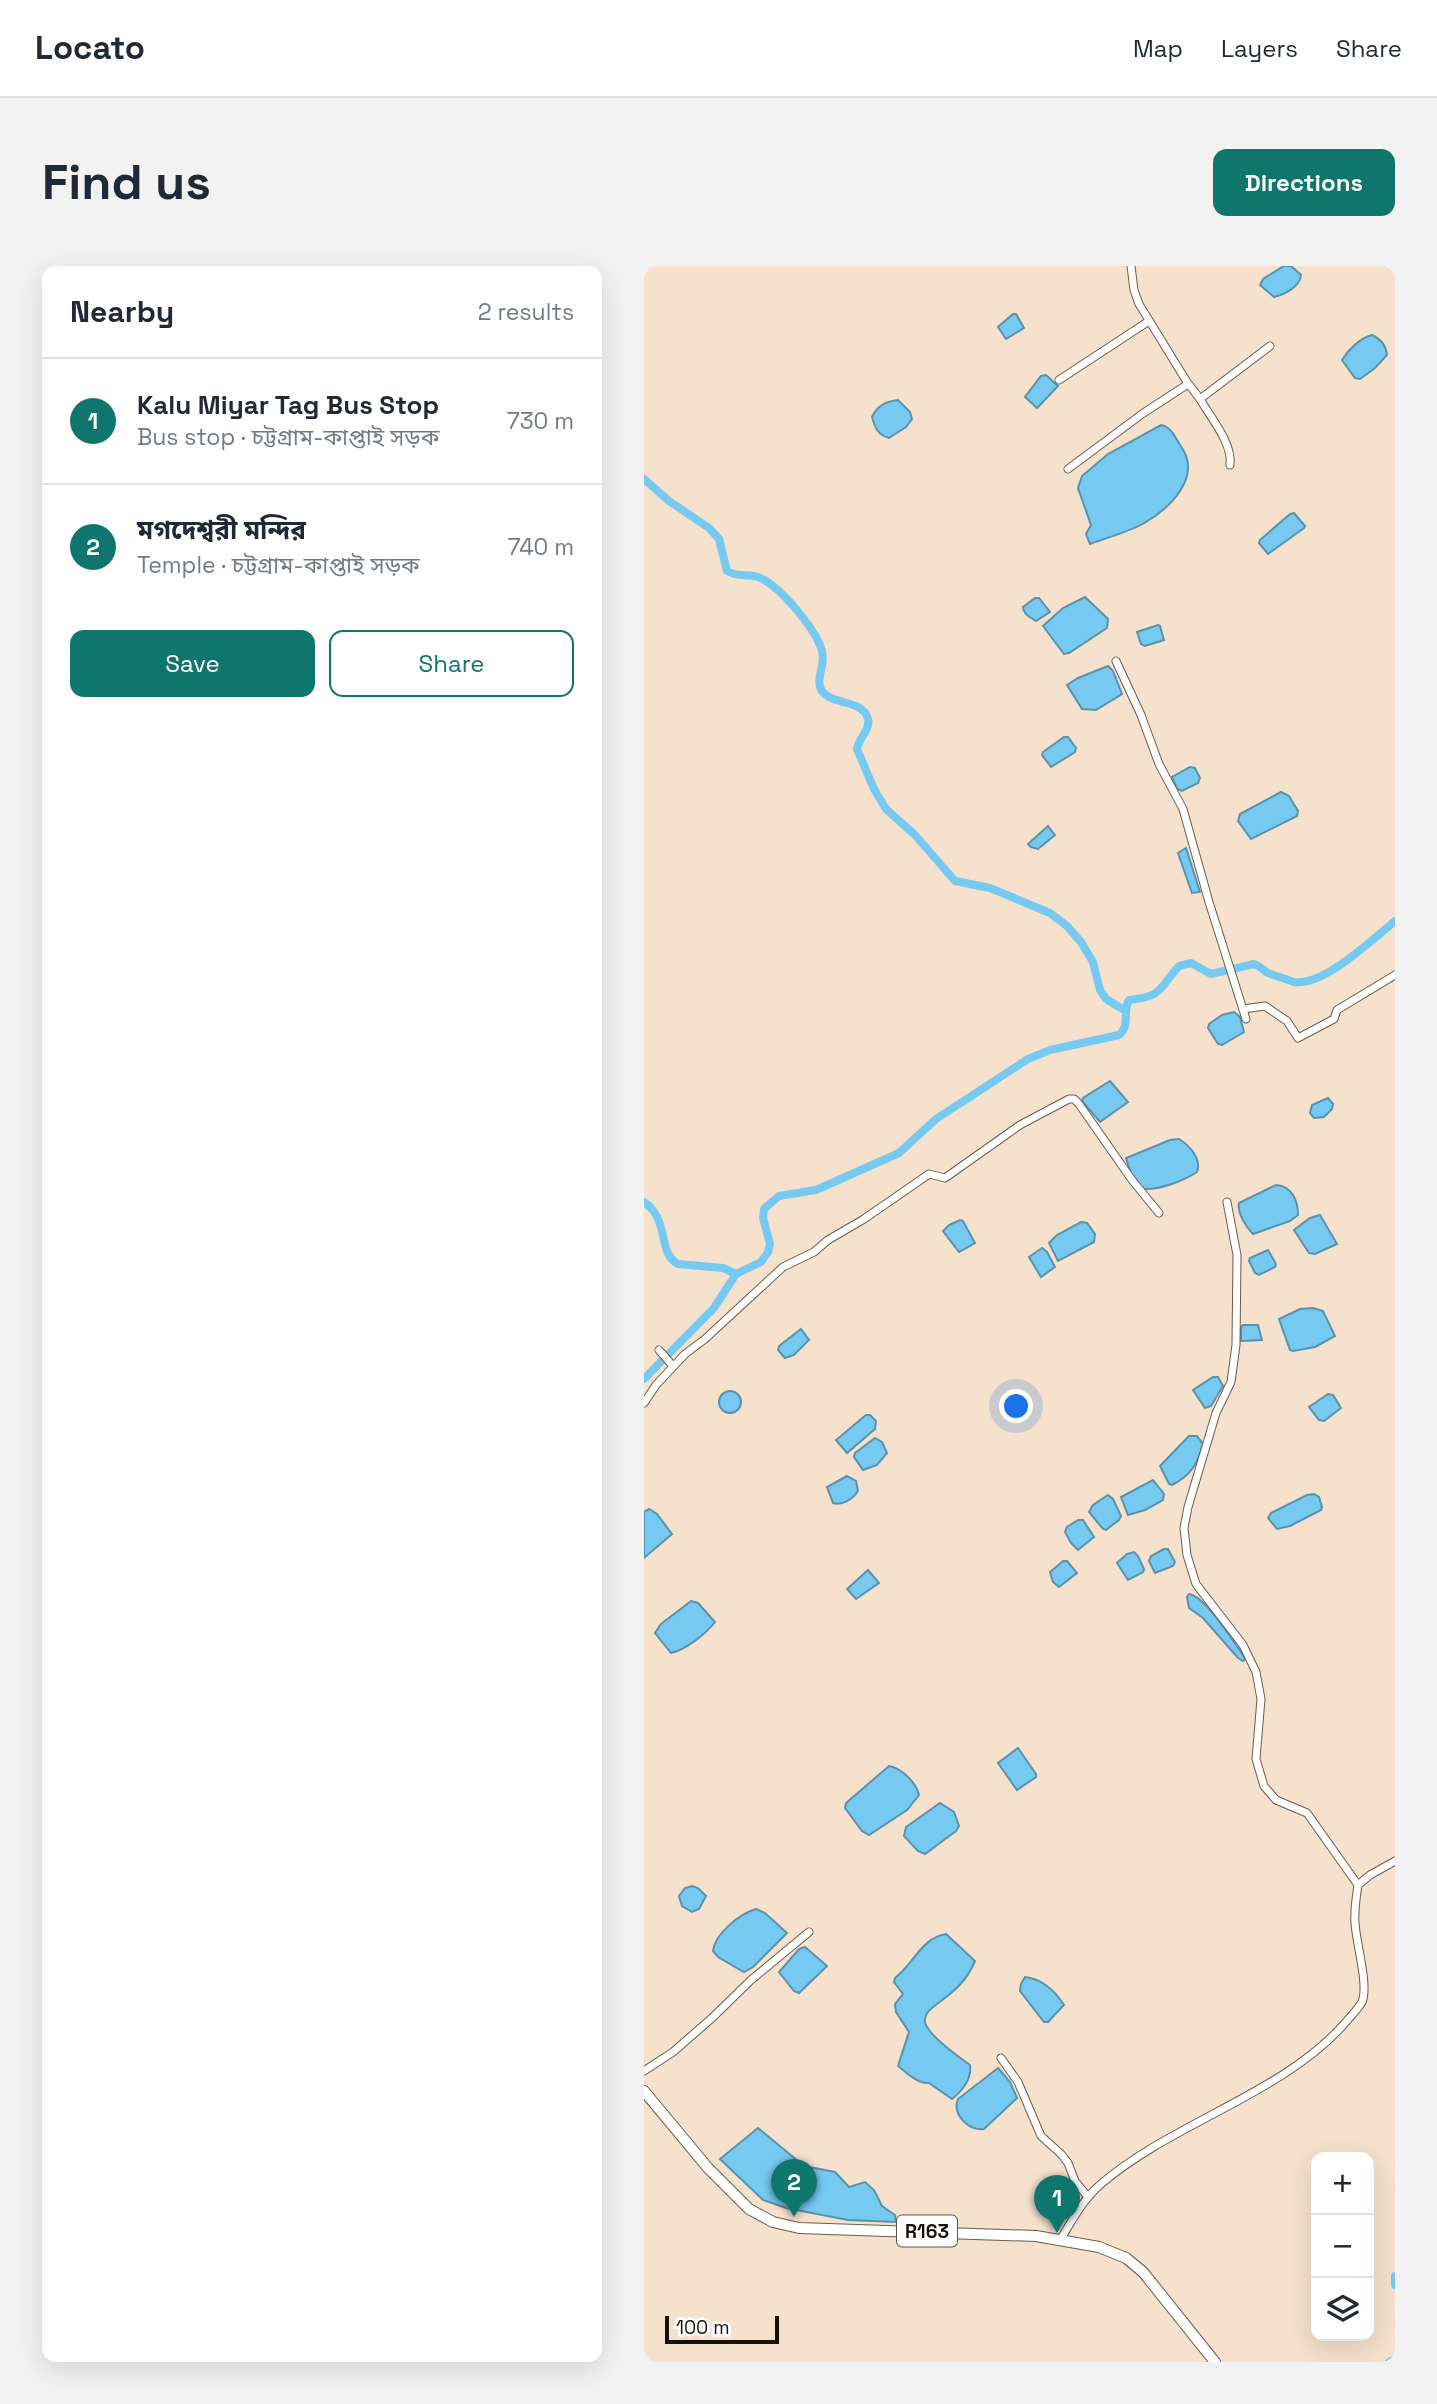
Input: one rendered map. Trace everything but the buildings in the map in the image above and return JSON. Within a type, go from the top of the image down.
[{"type":"main road","name":"R163","points":[[644,2091],[708,2168],[749,2209],[773,2222],[799,2228],[1023,2235],[1099,2248],[1125,2258],[1143,2272],[1215,2362]]},
{"type":"street","points":[[1131,266],[1133,290],[1149,321],[1226,444],[1231,458],[1230,465]]},
{"type":"street","points":[[1059,380],[1149,321]]},
{"type":"street","points":[[1200,399],[1270,346]]},
{"type":"street","points":[[1068,469],[1142,414],[1188,384]]},
{"type":"street","points":[[1116,661],[1141,715],[1158,764],[1183,809],[1246,1019]]},
{"type":"street","points":[[1243,1009],[1265,1006],[1287,1021],[1298,1038],[1334,1019],[1337,1010],[1395,975]]},
{"type":"street","points":[[644,1403],[673,1366],[783,1267],[814,1252],[929,1174],[945,1178],[1020,1125],[1069,1099],[1074,1099],[1079,1104],[1158,1213]]},
{"type":"street","points":[[1060,2240],[1088,2197],[1112,2175],[1306,2058],[1338,2031],[1361,2004],[1364,1995],[1355,1921],[1358,1885],[1307,1813],[1276,1800],[1264,1786],[1256,1759],[1261,1699],[1256,1672],[1243,1646],[1196,1584],[1187,1555],[1184,1528],[1188,1507],[1216,1413],[1231,1382],[1236,1345],[1237,1255],[1227,1202]]},
{"type":"street","points":[[659,1350],[673,1366]]},
{"type":"street","points":[[1358,1885],[1395,1861]]},
{"type":"street","points":[[644,2071],[673,2052],[751,1980],[809,1932]]},
{"type":"street","points":[[1001,2058],[1018,2082],[1041,2136],[1068,2163],[1075,2181],[1088,2197]]},
{"type":"water","points":[[1284,266],[1291,266],[1301,275],[1300,279],[1291,289],[1274,297],[1260,285],[1263,279]]},
{"type":"water","points":[[1016,314],[1024,328],[1006,339],[998,327]]},
{"type":"water","points":[[1372,335],[1382,343],[1387,355],[1360,379],[1355,378],[1342,360],[1355,345]]},
{"type":"water","points":[[1046,375],[1058,386],[1037,408],[1025,397],[1041,376]]},
{"type":"water","points":[[898,400],[910,412],[912,419],[906,427],[889,438],[877,431],[872,417],[882,405]]},
{"type":"water","points":[[1161,425],[1173,434],[1187,459],[1186,480],[1173,500],[1156,516],[1126,532],[1090,544],[1086,534],[1091,525],[1078,488],[1082,476],[1108,454]]},
{"type":"water","points":[[1294,513],[1304,528],[1268,554],[1259,543],[1260,540]]},
{"type":"water","points":[[1085,597],[1108,619],[1107,628],[1064,654],[1043,626],[1063,608]]},
{"type":"water","points":[[1035,598],[1039,598],[1050,612],[1036,621],[1023,609]]},
{"type":"water","points":[[1158,625],[1164,640],[1145,646],[1141,644],[1137,632]]},
{"type":"water","points":[[1108,666],[1113,671],[1122,694],[1096,710],[1082,709],[1067,685]]},
{"type":"water","points":[[1068,737],[1076,748],[1075,752],[1051,767],[1042,755],[1043,752]]},
{"type":"water","points":[[1190,767],[1195,768],[1200,778],[1198,783],[1182,791],[1177,789],[1172,777]]},
{"type":"water","points":[[1281,792],[1289,796],[1298,811],[1297,816],[1251,839],[1238,821],[1240,814]]},
{"type":"water","points":[[1048,826],[1055,835],[1038,849],[1031,847],[1028,844]]},
{"type":"water","points":[[1186,848],[1200,892],[1192,893],[1178,853]]},
{"type":"water","points":[[1234,1012],[1240,1017],[1244,1032],[1222,1045],[1218,1044],[1208,1028],[1209,1024],[1222,1015]]},
{"type":"water","points":[[1110,1081],[1128,1102],[1100,1122],[1082,1101]]},
{"type":"water","points":[[1328,1098],[1333,1104],[1332,1109],[1324,1117],[1314,1118],[1310,1113],[1312,1105]]},
{"type":"water","points":[[1179,1139],[1194,1153],[1198,1162],[1197,1172],[1171,1184],[1143,1189],[1132,1177],[1126,1158]]},
{"type":"water","points":[[1276,1185],[1286,1188],[1293,1195],[1298,1215],[1290,1221],[1253,1234],[1243,1220],[1239,1203]]},
{"type":"water","points":[[1320,1215],[1337,1244],[1315,1254],[1309,1253],[1294,1230],[1310,1218]]},
{"type":"water","points":[[960,1220],[975,1243],[959,1252],[943,1231]]},
{"type":"water","points":[[1081,1222],[1087,1223],[1095,1234],[1094,1242],[1058,1261],[1049,1243],[1057,1235]]},
{"type":"water","points":[[1042,1248],[1055,1267],[1041,1277],[1029,1257]]},
{"type":"water","points":[[1268,1250],[1275,1267],[1259,1275],[1255,1273],[1250,1258]]},
{"type":"water","points":[[1313,1308],[1323,1311],[1335,1336],[1315,1347],[1290,1350],[1279,1319],[1300,1309]]},
{"type":"water","points":[[1243,1325],[1258,1325],[1262,1340],[1241,1341]]},
{"type":"water","points":[[801,1329],[809,1340],[794,1355],[785,1358],[778,1350],[779,1346]]},
{"type":"water","points":[[1213,1377],[1218,1377],[1223,1386],[1211,1406],[1205,1408],[1193,1390]]},
{"type":"water","points":[[730,1391],[740,1398],[741,1402],[734,1412],[730,1413],[720,1406],[719,1402],[726,1392]]},
{"type":"water","points":[[1328,1394],[1333,1395],[1341,1408],[1324,1421],[1319,1420],[1309,1407]]},
{"type":"water","points":[[866,1415],[876,1421],[875,1429],[847,1453],[836,1440]]},
{"type":"water","points":[[1189,1436],[1197,1436],[1203,1444],[1199,1458],[1184,1478],[1169,1484],[1160,1466]]},
{"type":"water","points":[[875,1438],[882,1442],[887,1453],[877,1465],[863,1470],[854,1457],[855,1453]]},
{"type":"water","points":[[847,1476],[856,1481],[858,1491],[847,1501],[833,1503],[827,1487]]},
{"type":"water","points":[[1153,1480],[1164,1494],[1163,1500],[1145,1510],[1128,1515],[1121,1497]]},
{"type":"water","points":[[1314,1494],[1319,1497],[1321,1510],[1290,1526],[1277,1529],[1268,1518],[1271,1513]]},
{"type":"water","points":[[1108,1495],[1113,1499],[1121,1516],[1106,1530],[1089,1512],[1093,1505]]},
{"type":"water","points":[[649,1509],[657,1514],[672,1534],[644,1558],[644,1512]]},
{"type":"water","points":[[1083,1520],[1094,1537],[1078,1550],[1065,1532],[1067,1527]]},
{"type":"water","points":[[1168,1549],[1175,1562],[1173,1566],[1155,1573],[1149,1561],[1151,1556]]},
{"type":"water","points":[[1134,1552],[1144,1569],[1128,1580],[1117,1563],[1127,1554]]},
{"type":"water","points":[[1063,1561],[1067,1561],[1077,1573],[1059,1587],[1053,1582],[1050,1572]]},
{"type":"water","points":[[868,1570],[879,1583],[856,1599],[847,1589]]},
{"type":"water","points":[[1189,1594],[1203,1602],[1218,1620],[1243,1655],[1243,1661],[1203,1618],[1189,1608]]},
{"type":"water","points":[[691,1601],[698,1603],[715,1622],[695,1641],[671,1653],[655,1633],[661,1624]]},
{"type":"water","points":[[1018,1748],[1036,1777],[1017,1790],[998,1763]]},
{"type":"water","points":[[889,1766],[907,1776],[919,1795],[907,1810],[869,1835],[862,1831],[845,1808],[846,1803]]},
{"type":"water","points":[[940,1803],[954,1812],[959,1826],[925,1854],[918,1851],[904,1836],[906,1827]]},
{"type":"water","points":[[692,1886],[706,1896],[699,1909],[692,1912],[682,1906],[679,1896],[685,1888]]},
{"type":"water","points":[[756,1909],[765,1913],[787,1933],[753,1967],[744,1972],[718,1957],[713,1951],[718,1938],[729,1925]]},
{"type":"water","points":[[946,1934],[975,1961],[964,1980],[929,2011],[925,2019],[929,2030],[970,2065],[966,2084],[952,2099],[929,2083],[913,2078],[898,2066],[909,2032],[896,2012],[895,2004],[903,1994],[894,1982],[924,1946]]},
{"type":"water","points":[[805,1947],[827,1966],[799,1993],[794,1991],[779,1972],[799,1949]]},
{"type":"water","points":[[1025,1977],[1048,1986],[1064,2005],[1048,2022],[1044,2022],[1020,1991]]},
{"type":"water","points":[[998,2068],[1010,2082],[1017,2098],[984,2129],[972,2127],[959,2116],[958,2099]]},
{"type":"water","points":[[758,2128],[804,2166],[835,2172],[849,2187],[865,2182],[874,2190],[882,2206],[895,2215],[896,2222],[848,2220],[786,2208],[763,2200],[720,2159]]},
{"type":"waterway","points":[[644,479],[669,501],[709,528],[719,539],[727,571],[766,581],[802,616],[816,636],[822,651],[820,687],[830,697],[852,704],[865,712],[868,726],[857,749],[874,789],[886,809],[915,835],[955,881],[990,888],[1050,913],[1067,926],[1093,962],[1100,990],[1106,999],[1126,1011]]},
{"type":"waterway","points":[[644,1379],[714,1308],[736,1274],[761,1262],[770,1244],[763,1218],[764,1209],[779,1196],[816,1190],[899,1153],[936,1119],[1028,1059],[1050,1050],[1119,1035],[1125,1027],[1129,1000],[1155,994],[1179,966],[1191,963],[1211,974],[1254,964],[1281,978],[1306,982],[1333,970],[1395,921]]},
{"type":"waterway","points":[[644,1202],[657,1217],[667,1252],[678,1264],[723,1268],[736,1274]]},
{"type":"waterway","points":[[1395,2276],[1395,2285]]},
{"type":"waterway","points":[[1389,2362],[1395,2359]]},
{"type":"place","name":"মগদেশ্বরী মন্দির","points":[[794,2217]]},
{"type":"place","name":"Kalu Miyar Tag Bus Stop","points":[[1057,2233]]}]
